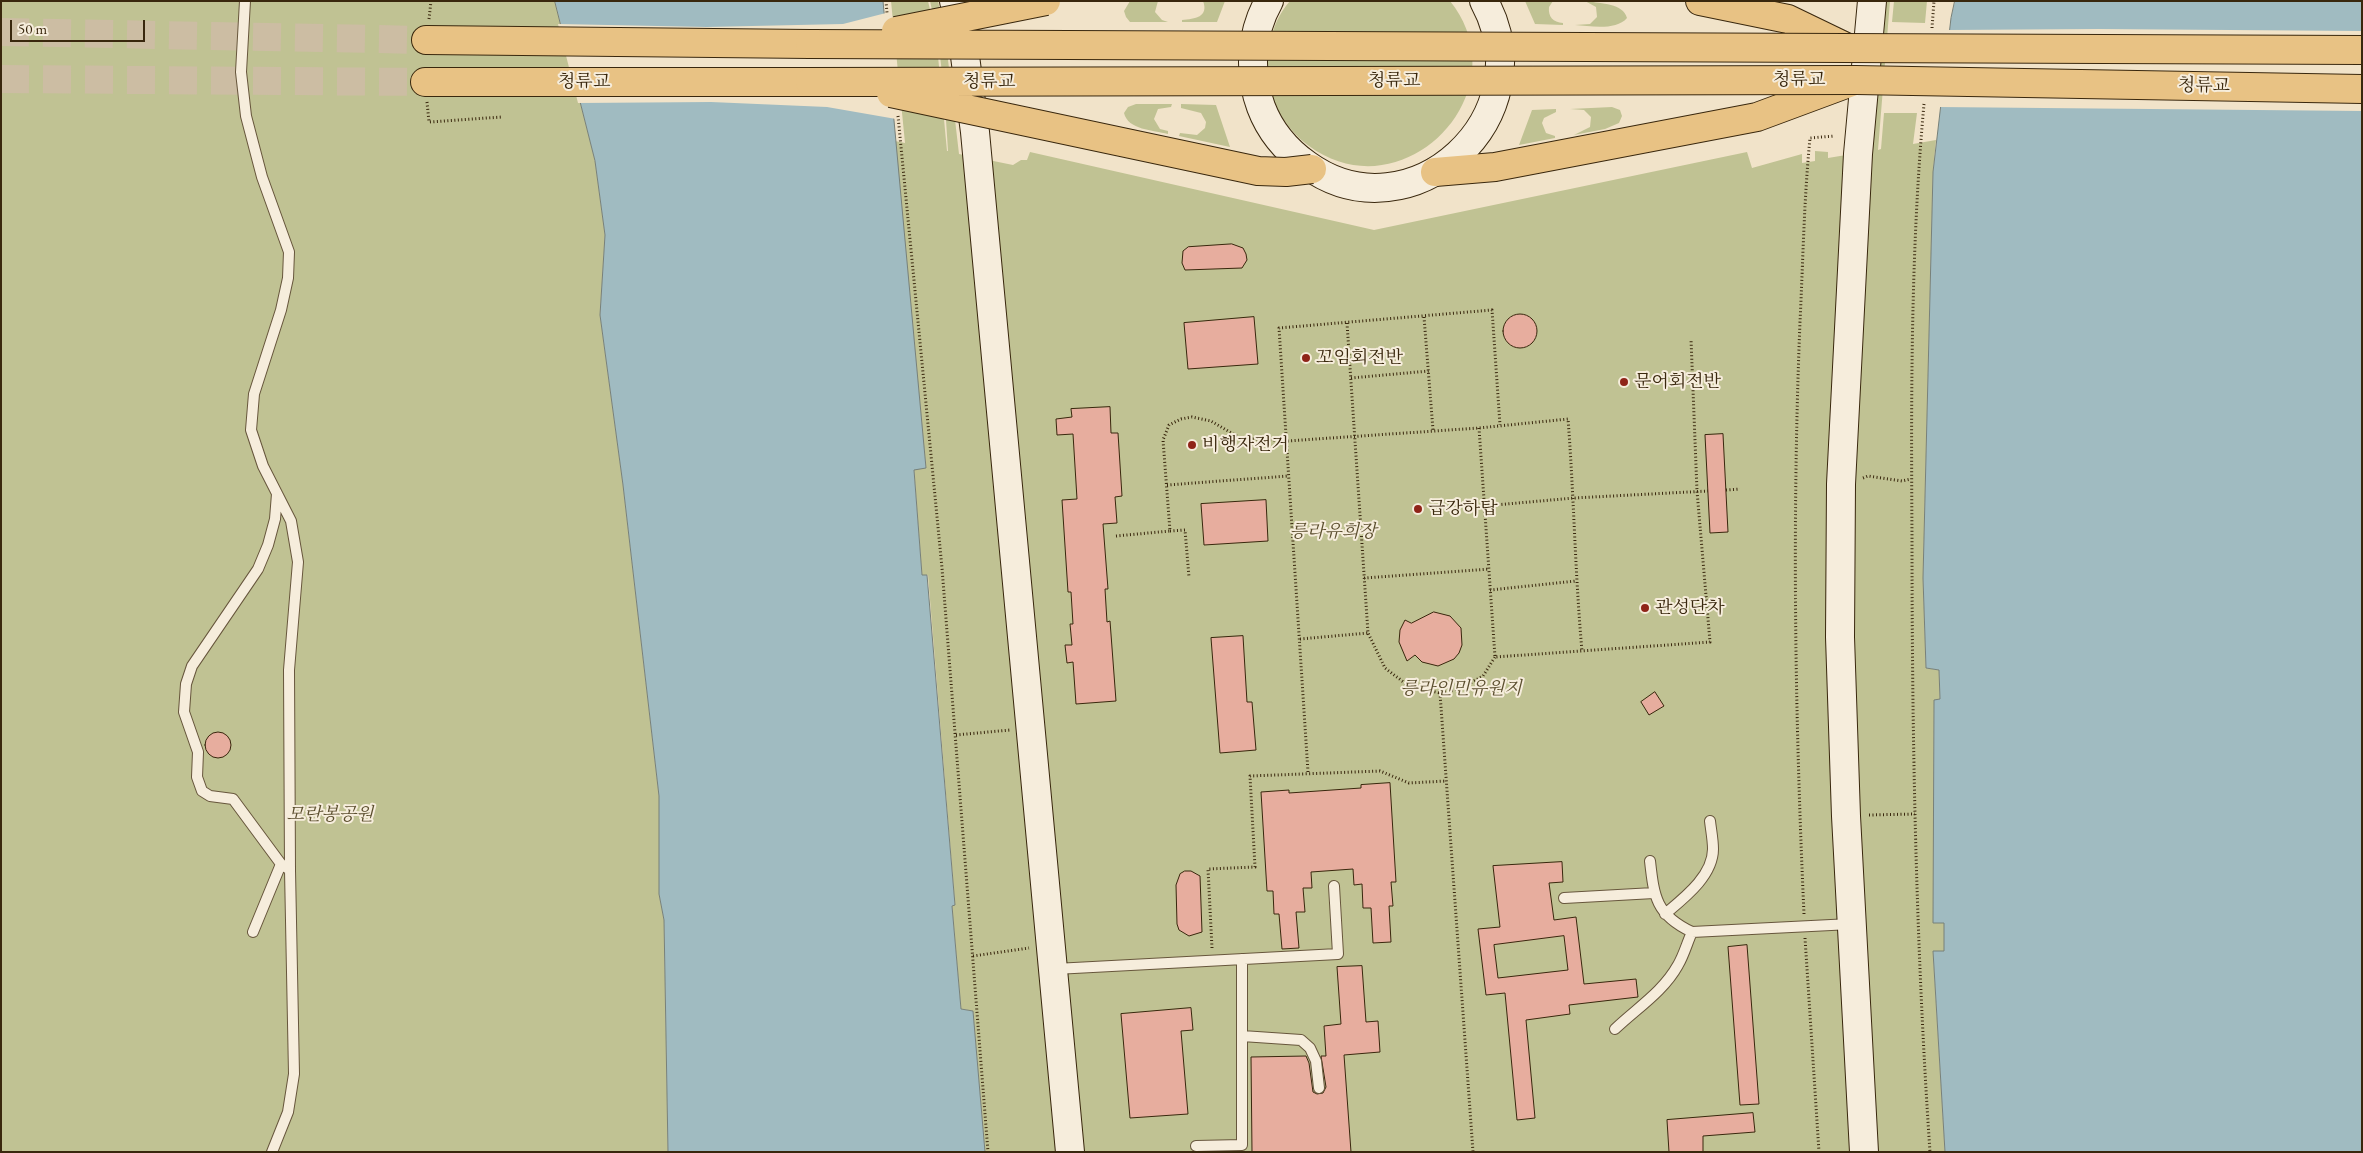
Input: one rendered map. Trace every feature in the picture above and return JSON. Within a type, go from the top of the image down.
[{"type":"main road","points":[[810,44],[931,25],[1046,1]]},
{"type":"main road","points":[[1700,1],[1788,19],[1846,47]]},
{"type":"main road","name":"청류교","points":[[426,40],[810,44],[2362,50]]},
{"type":"main road","points":[[1434,172],[1495,167],[1757,117],[1856,80]]},
{"type":"main road","name":"청류교","points":[[425,82],[1856,80],[2362,89]]},
{"type":"main road","points":[[810,82],[880,91],[1258,171],[1312,169]]},
{"type":"street","points":[[954,1],[963,41],[975,132],[1070,1152]]},
{"type":"street","points":[[1269,1],[1258,27],[1254,45],[1253,72],[1258,99],[1269,124],[1284,146],[1312,169],[1335,180],[1373,186],[1398,184],[1434,172],[1455,158],[1473,140],[1487,118],[1496,95],[1500,71],[1499,46],[1493,21],[1484,1]]},
{"type":"street","points":[[1864,1152],[1840,636],[1841,484],[1858,154],[1872,1]]},
{"type":"lane","points":[[245,1],[242,72],[246,116],[262,177],[289,252],[288,278],[281,310],[254,394],[251,430],[262,466],[291,521],[298,562],[289,670],[285,867],[294,1074],[288,1112],[272,1152]]},
{"type":"lane","points":[[277,493],[275,519],[268,545],[258,569],[192,666],[186,684],[184,712],[198,752],[197,777],[202,791],[210,796],[233,799],[285,867]]},
{"type":"lane","points":[[1665,914],[1687,895],[1704,875],[1711,862],[1714,850],[1710,821]]},
{"type":"lane","points":[[1650,861],[1657,904],[1678,926],[1692,932],[1805,928],[1852,924]]},
{"type":"lane","points":[[253,932],[285,867]]},
{"type":"lane","points":[[1054,969],[1338,954],[1334,886]]},
{"type":"lane","points":[[1564,898],[1654,892]]},
{"type":"lane","points":[[1615,1029],[1651,999],[1663,986],[1678,965],[1692,932]]},
{"type":"lane","points":[[1196,1146],[1242,1145],[1242,959]]},
{"type":"lane","points":[[1242,1036],[1302,1040],[1310,1048],[1316,1061],[1318,1088]]},
{"type":"path","points":[[886,1],[888,21]]},
{"type":"path","points":[[897,110],[942,568],[988,1152]]},
{"type":"path","points":[[429,122],[502,117]]},
{"type":"path","points":[[1819,1152],[1799,805],[1794,559],[1796,422],[1806,181],[1810,138],[1834,136]]},
{"type":"path","points":[[1920,150],[1913,344],[1912,706],[1925,1070],[1930,1152]]},
{"type":"path","points":[[1308,772],[1279,328],[1492,310],[1500,425]]},
{"type":"path","points":[[1424,317],[1433,430]]},
{"type":"path","points":[[1347,323],[1368,633],[1385,668],[1410,687],[1440,692],[1461,688],[1483,676],[1495,658],[1479,428]]},
{"type":"path","points":[[1495,658],[1710,642],[1697,491],[1690,339]]},
{"type":"path","points":[[1351,378],[1428,371]]},
{"type":"path","points":[[1170,531],[1163,440],[1170,426],[1180,419],[1192,417],[1211,421],[1240,438],[1287,441],[1479,428],[1568,419],[1574,498],[1576,581],[1582,651]]},
{"type":"path","points":[[1167,485],[1288,476]]},
{"type":"path","points":[[1868,476],[1902,481],[1912,479]]},
{"type":"path","points":[[1726,490],[1740,489]]},
{"type":"path","points":[[1484,506],[1574,498],[1708,491]]},
{"type":"path","points":[[1116,536],[1185,530],[1189,578]]},
{"type":"path","points":[[1364,578],[1489,569]]},
{"type":"path","points":[[1490,590],[1576,581]]},
{"type":"path","points":[[1300,639],[1368,633]]},
{"type":"path","points":[[1440,692],[1473,1152]]},
{"type":"path","points":[[956,735],[1011,730]]},
{"type":"path","points":[[1203,949],[1212,948],[1208,869],[1256,867],[1250,776],[1308,772],[1380,771],[1409,782],[1446,781]]},
{"type":"path","points":[[1875,814],[1915,814]]},
{"type":"path","points":[[973,956],[1029,948]]},
{"type":"green space","name":"모란봉공원","points":[[1,1],[555,1],[595,161],[605,235],[600,315],[623,485],[659,796],[659,894],[664,920],[668,1152],[1,1152]]},
{"type":"green space","name":"릉라인민유원지","points":[[891,1],[928,1],[936,35],[947,151],[942,76],[937,38],[930,1],[938,1],[945,34],[959,154],[1013,165],[1021,160],[1027,160],[1030,152],[1374,230],[1747,152],[1752,168],[1802,154],[1802,163],[1815,161],[1815,151],[1828,152],[1828,158],[1870,151],[1884,1],[1890,1],[1878,150],[1881,149],[1884,113],[1917,113],[1913,144],[1936,140],[1933,172],[1923,578],[1926,668],[1939,670],[1940,699],[1934,701],[1933,923],[1944,923],[1944,951],[1933,952],[1945,1152],[985,1152],[973,1011],[961,1009],[952,906],[955,904],[928,575],[922,575],[914,469],[926,468],[895,141],[905,143]]},
{"type":"green space","points":[[1130,1],[1158,1],[1155,12],[1162,20],[1168,22],[1130,22],[1124,11]]},
{"type":"green space","points":[[1203,1],[1225,1],[1217,22],[1182,22],[1182,20],[1196,18],[1202,14],[1204,11]]},
{"type":"green space","points":[[1290,1],[1450,1],[1469,36],[1472,72],[1462,105],[1442,134],[1414,154],[1381,165],[1345,163],[1309,146],[1302,140],[1290,128],[1280,113],[1272,96],[1269,76],[1268,64],[1273,31],[1277,20]]},
{"type":"green space","points":[[1525,1],[1553,1],[1549,7],[1550,16],[1554,20],[1563,23],[1563,25],[1535,24]]},
{"type":"green space","points":[[1585,1],[1621,9],[1627,18],[1616,25],[1610,26],[1575,25],[1590,24],[1597,17],[1596,7]]},
{"type":"green space","points":[[1894,1],[1927,1],[1925,23],[1892,22]]},
{"type":"green space","points":[[1136,104],[1172,104],[1171,107],[1158,109],[1154,119],[1160,129],[1168,131],[1168,134],[1130,123],[1124,113],[1128,107]]},
{"type":"green space","points":[[1181,104],[1216,105],[1230,147],[1179,136],[1180,133],[1197,135],[1205,128],[1206,122],[1201,113],[1181,108]]},
{"type":"green space","points":[[1612,107],[1620,110],[1622,116],[1619,123],[1605,129],[1574,135],[1590,127],[1591,117],[1584,110],[1570,109]]},
{"type":"green space","points":[[1556,109],[1556,112],[1544,118],[1542,123],[1546,133],[1555,136],[1555,138],[1519,145],[1532,110]]},
{"type":"water","points":[[555,1],[883,1],[926,468],[914,470],[922,575],[927,575],[955,905],[952,906],[961,1009],[973,1011],[985,1152],[668,1152],[664,920],[659,894],[659,796],[623,485],[600,315],[605,235],[595,161]]},
{"type":"water","points":[[1955,1],[2362,1],[2362,1152],[1945,1152],[1933,951],[1944,951],[1944,923],[1933,923],[1934,700],[1940,699],[1939,670],[1926,668],[1923,578],[1933,172],[1951,18]]},
{"type":"pier","points":[[886,13],[896,119],[827,107],[711,102],[578,103],[558,24],[707,27],[843,24]]},
{"type":"pier","points":[[1948,30],[2362,31],[2362,111],[1938,107]]},
{"type":"building","points":[[1232,244],[1243,248],[1246,254],[1247,260],[1242,268],[1185,270],[1182,263],[1183,251],[1188,247]]},
{"type":"building","points":[[1520,314],[1527,315],[1532,319],[1536,324],[1536,338],[1532,343],[1527,347],[1520,348],[1513,347],[1508,343],[1504,338],[1503,331],[1504,324],[1508,319],[1513,315]]},
{"type":"building","points":[[1254,317],[1258,364],[1188,369],[1184,323]]},
{"type":"building","points":[[1110,407],[1111,433],[1118,433],[1122,496],[1115,497],[1117,523],[1103,524],[1108,589],[1105,589],[1107,622],[1110,621],[1116,701],[1076,704],[1073,662],[1067,663],[1065,645],[1072,645],[1070,624],[1073,624],[1071,592],[1068,592],[1062,500],[1077,499],[1073,434],[1057,435],[1056,419],[1072,417],[1071,409]]},
{"type":"building","points":[[1723,434],[1728,532],[1710,533],[1705,435]]},
{"type":"building","points":[[1266,500],[1268,541],[1204,545],[1201,504]]},
{"type":"building","points":[[1434,612],[1450,616],[1461,628],[1462,645],[1459,653],[1454,659],[1438,666],[1422,662],[1415,655],[1407,661],[1399,642],[1400,630],[1405,620],[1411,623]]},
{"type":"building","points":[[1243,636],[1247,702],[1252,702],[1256,750],[1220,753],[1211,638]]},
{"type":"building","points":[[1655,692],[1664,706],[1649,715],[1641,702]]},
{"type":"building","points":[[218,732],[227,736],[231,745],[227,754],[218,758],[209,754],[205,745],[209,736]]},
{"type":"building","points":[[1390,783],[1396,882],[1391,882],[1393,906],[1389,906],[1391,942],[1373,943],[1371,908],[1363,908],[1362,884],[1354,885],[1353,869],[1311,872],[1312,888],[1303,888],[1305,912],[1296,912],[1299,948],[1282,949],[1279,914],[1274,914],[1273,891],[1267,891],[1261,792],[1289,790],[1289,793],[1361,788],[1361,785]]},
{"type":"building","points":[[1562,862],[1563,882],[1549,883],[1554,920],[1576,917],[1584,984],[1636,979],[1638,997],[1569,1005],[1570,1014],[1526,1020],[1535,1118],[1517,1120],[1505,993],[1486,995],[1478,929],[1500,927],[1493,866]],"holes":[[[1564,936],[1568,970],[1498,978],[1494,945]]]},
{"type":"building","points":[[1185,871],[1191,871],[1200,876],[1202,932],[1189,936],[1179,930],[1177,924],[1176,885],[1180,874]]},
{"type":"building","points":[[1747,945],[1759,1104],[1740,1105],[1728,947]]},
{"type":"building","points":[[1362,966],[1366,1022],[1378,1021],[1380,1052],[1344,1055],[1351,1152],[1252,1152],[1251,1057],[1306,1056],[1309,1063],[1313,1092],[1317,1094],[1323,1093],[1326,1087],[1321,1056],[1326,1056],[1324,1026],[1341,1024],[1337,967]]},
{"type":"building","points":[[1191,1008],[1193,1030],[1181,1031],[1188,1114],[1130,1118],[1121,1014]]},
{"type":"building","points":[[1753,1113],[1755,1132],[1703,1136],[1703,1152],[1669,1152],[1667,1120]]},
{"type":"tunnel","points":[[1,32],[426,40]]},
{"type":"tunnel","points":[[1,79],[425,82]]},
{"type":"place","name":"꼬임회전반","points":[[1306,358]]},
{"type":"place","name":"문어회전반","points":[[1624,382]]},
{"type":"place","name":"비행자전거","points":[[1192,445]]},
{"type":"place","name":"급강하탑","points":[[1418,509]]},
{"type":"place","name":"관성단차","points":[[1645,608]]},
{"type":"park label","name":"릉라유희장","points":[[1333,532]]}]
